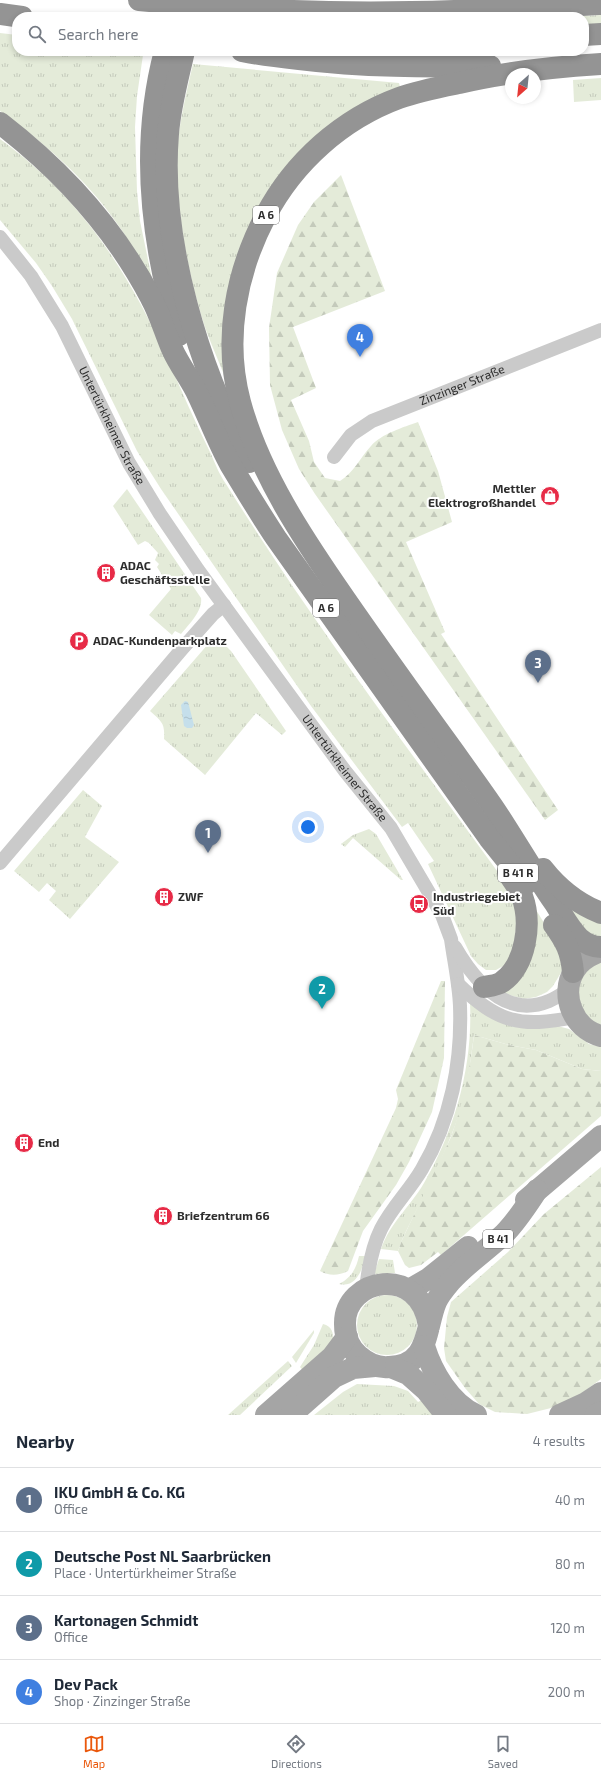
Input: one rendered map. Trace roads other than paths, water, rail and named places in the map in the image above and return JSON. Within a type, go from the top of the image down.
[{"type":"highway","points":[[139,0],[226,8],[329,12],[471,10],[601,4]]},
{"type":"highway","points":[[176,12],[180,0]]},
{"type":"highway","points":[[194,12],[198,0]]},
{"type":"highway","points":[[329,12],[432,0]]},
{"type":"highway","points":[[0,14],[12,16]]},
{"type":"highway","points":[[589,35],[601,34]]},
{"type":"highway","points":[[166,56],[168,77]]},
{"type":"highway","name":"A 6","points":[[181,56],[168,77],[152,130],[150,156],[152,195],[164,274],[177,327],[197,394]]},
{"type":"highway","points":[[273,56],[332,63],[416,67],[506,66],[549,68],[601,64]]},
{"type":"highway","name":"A 6","points":[[298,531],[259,455],[240,402],[234,367],[233,331],[236,298],[243,269],[254,238],[271,206],[286,183],[306,159],[344,126],[368,112],[399,98],[432,89],[490,76],[549,68]]},
{"type":"highway","name":"A 6","points":[[168,77],[168,191],[170,220],[178,269],[206,368],[228,420],[265,491],[298,531],[384,656],[497,813],[552,880],[577,901],[601,913]]},
{"type":"highway","name":"A 6","points":[[0,123],[22,139],[50,165],[88,205],[120,247],[152,298],[173,351],[197,394],[230,462],[250,498],[276,538],[449,781]]},
{"type":"highway","name":"B 41 R","points":[[449,781],[489,838],[521,876],[567,944],[571,956],[571,981]]},
{"type":"highway","name":"B 41 R","points":[[497,813],[530,868],[571,928],[580,939],[591,946],[601,947]]},
{"type":"highway","points":[[484,987],[501,983],[511,974],[518,962],[526,930],[526,914],[522,895],[489,838]]},
{"type":"main road","points":[[601,950],[589,956],[579,964],[571,981],[569,1004],[574,1017],[584,1028],[601,1036]]},
{"type":"main road","name":"B 41","points":[[409,1290],[428,1279],[601,1136]]},
{"type":"main road","name":"B 41","points":[[426,1336],[436,1302],[441,1292],[450,1281],[505,1233],[537,1190]]},
{"type":"main road","points":[[446,1415],[426,1390],[408,1374],[383,1366],[367,1363],[358,1356],[350,1345],[347,1337],[345,1322],[349,1307],[356,1297],[366,1290],[373,1286],[386,1284],[399,1285],[409,1290],[421,1301],[425,1307],[429,1363],[440,1380],[459,1403],[476,1415]]},
{"type":"main road","points":[[290,1415],[334,1377],[353,1368],[406,1363],[413,1359],[426,1336]]},
{"type":"main road","points":[[266,1415],[332,1357],[347,1337]]},
{"type":"main road","points":[[560,1415],[586,1403],[601,1393]]},
{"type":"main road","points":[[596,1415],[601,1412]]},
{"type":"street","name":"Untertürkheimer Straße","points":[[2,242],[31,276],[62,326],[129,463],[160,514],[224,605],[345,771],[391,828],[442,915],[451,940],[460,1006],[458,1060],[452,1094],[446,1116],[422,1169],[381,1229],[376,1241],[370,1265],[366,1290]]},
{"type":"street","name":"Zinzinger Straße","points":[[334,457],[351,435],[372,421],[601,330]]},
{"type":"street","points":[[0,863],[182,649],[213,614],[224,605]]},
{"type":"street","name":"Untertürkheimer Straße","points":[[451,940],[467,967],[484,987],[497,996],[513,1003],[531,1005],[549,1001],[571,981]]},
{"type":"street","points":[[458,984],[479,1003],[503,1018],[527,1023],[574,1017]]},
{"type":"water","points":[[185,701],[188,702],[194,725],[192,728],[187,728],[184,726],[181,705]]},
{"type":"place","name":"Dev Pack","points":[[360,357]]},
{"type":"place","name":"Mettler Elektrogroßhandel","points":[[550,496]]},
{"type":"place","name":"ADAC Geschäftsstelle","points":[[106,573]]},
{"type":"place","name":"ADAC-Kundenparkplatz","points":[[79,641]]},
{"type":"place","name":"Kartonagen Schmidt","points":[[538,683]]},
{"type":"place","name":"IKU GmbH & Co. KG","points":[[208,853]]},
{"type":"place","name":"ZWF","points":[[164,897]]},
{"type":"place","name":"Industriegebiet Süd","points":[[419,904]]},
{"type":"place","name":"Deutsche Post NL Saarbrücken","points":[[322,1009]]},
{"type":"place","name":"End","points":[[24,1143]]},
{"type":"place","name":"Briefzentrum 66","points":[[163,1216]]}]
